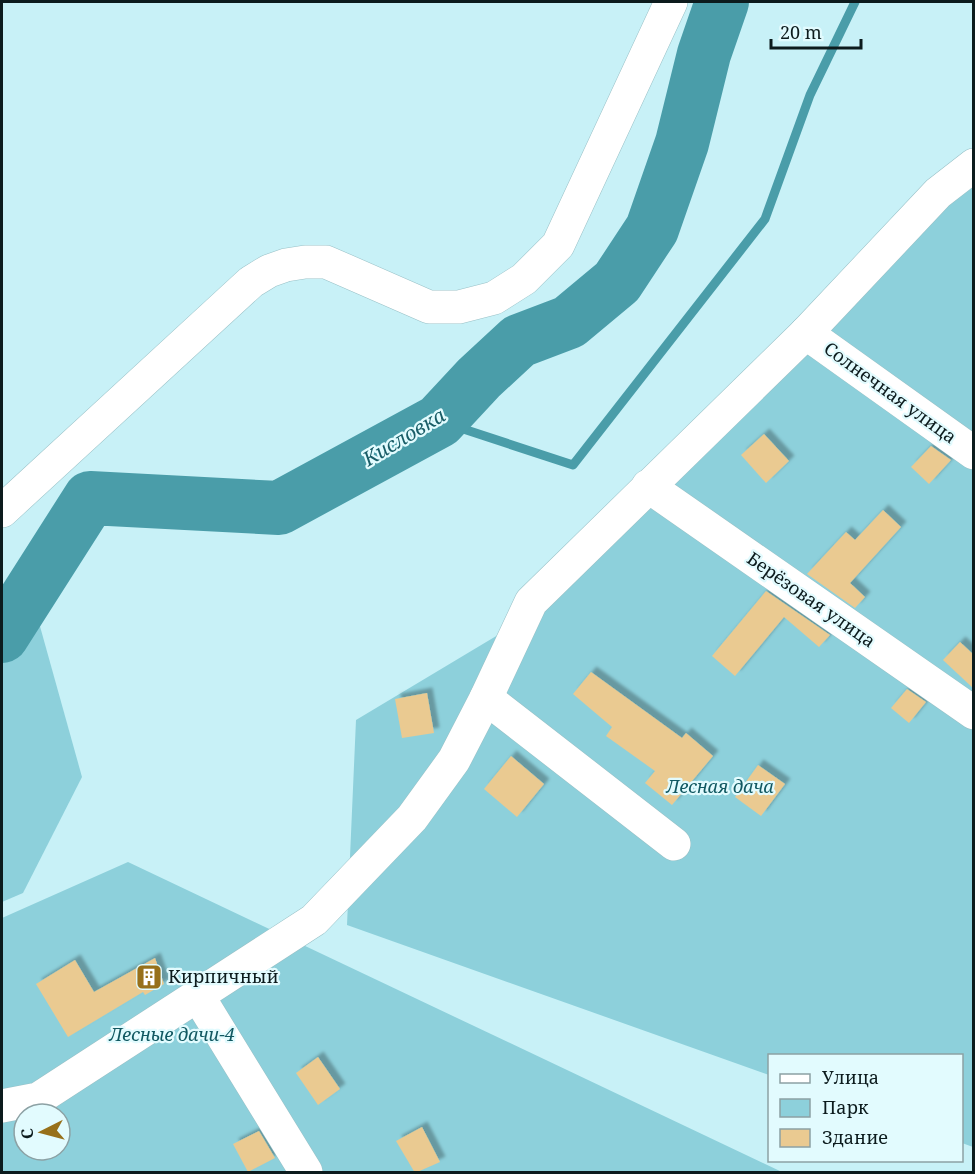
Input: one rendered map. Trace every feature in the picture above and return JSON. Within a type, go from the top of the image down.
[{"type":"street","points":[[2,511],[251,282],[269,271],[286,265],[326,262],[429,308],[459,307],[494,298],[524,279],[558,245],[671,2]]},
{"type":"street","points":[[2,1106],[38,1099],[314,921],[412,818],[454,760],[531,602],[806,333],[938,193],[974,165]]},
{"type":"street","name":"Солнечная улица","points":[[806,333],[974,453]]},
{"type":"street","name":"Берёзовая улица","points":[[648,486],[974,713]]},
{"type":"street","points":[[486,698],[674,844]]},
{"type":"street","points":[[198,996],[306,1173]]},
{"type":"green space","name":"Лесная дача","points":[[973,181],[973,1147],[963,1143],[963,1054],[768,1054],[768,1075],[347,925],[356,720],[538,611]]},
{"type":"green space","points":[[36,612],[82,777],[23,893],[2,902],[2,648]]},
{"type":"green space","name":"Лесные дачи-4","points":[[128,862],[782,1172],[2,1172],[2,918]]},
{"type":"building","points":[[764,434],[789,461],[766,483],[741,455]]},
{"type":"building","points":[[931,446],[951,460],[929,484],[911,467]]},
{"type":"building","points":[[883,510],[901,527],[850,583],[865,597],[855,608],[807,574],[846,532],[855,540]]},
{"type":"building","points":[[766,591],[830,635],[819,647],[784,617],[735,676],[712,656]]},
{"type":"building","points":[[960,642],[974,655],[974,689],[943,660]]},
{"type":"building","points":[[591,672],[682,738],[686,733],[713,756],[672,805],[645,783],[655,771],[606,736],[612,727],[573,694]]},
{"type":"building","points":[[907,689],[926,702],[909,723],[891,708]]},
{"type":"building","points":[[427,693],[434,733],[402,738],[395,699]]},
{"type":"building","points":[[511,756],[544,784],[517,817],[484,789]]},
{"type":"building","points":[[758,765],[785,784],[761,816],[735,797]]},
{"type":"building","points":[[155,958],[164,984],[145,995],[143,992],[68,1037],[36,984],[75,960],[94,992]]},
{"type":"building","points":[[318,1057],[340,1089],[318,1105],[296,1073]]},
{"type":"building","points":[[422,1127],[440,1162],[415,1173],[396,1141]]},
{"type":"building","points":[[259,1131],[275,1158],[248,1172],[233,1144]]},
{"type":"waterway","name":"Кисловка","points":[[2,636],[90,498],[279,508],[439,421],[479,378],[519,341],[569,322],[617,282],[652,229],[682,143],[704,54],[722,2]]},
{"type":"waterway","points":[[439,421],[573,465],[765,219],[810,95],[855,2]]},
{"type":"place","name":"Кирпичный","points":[[149,977]]}]
